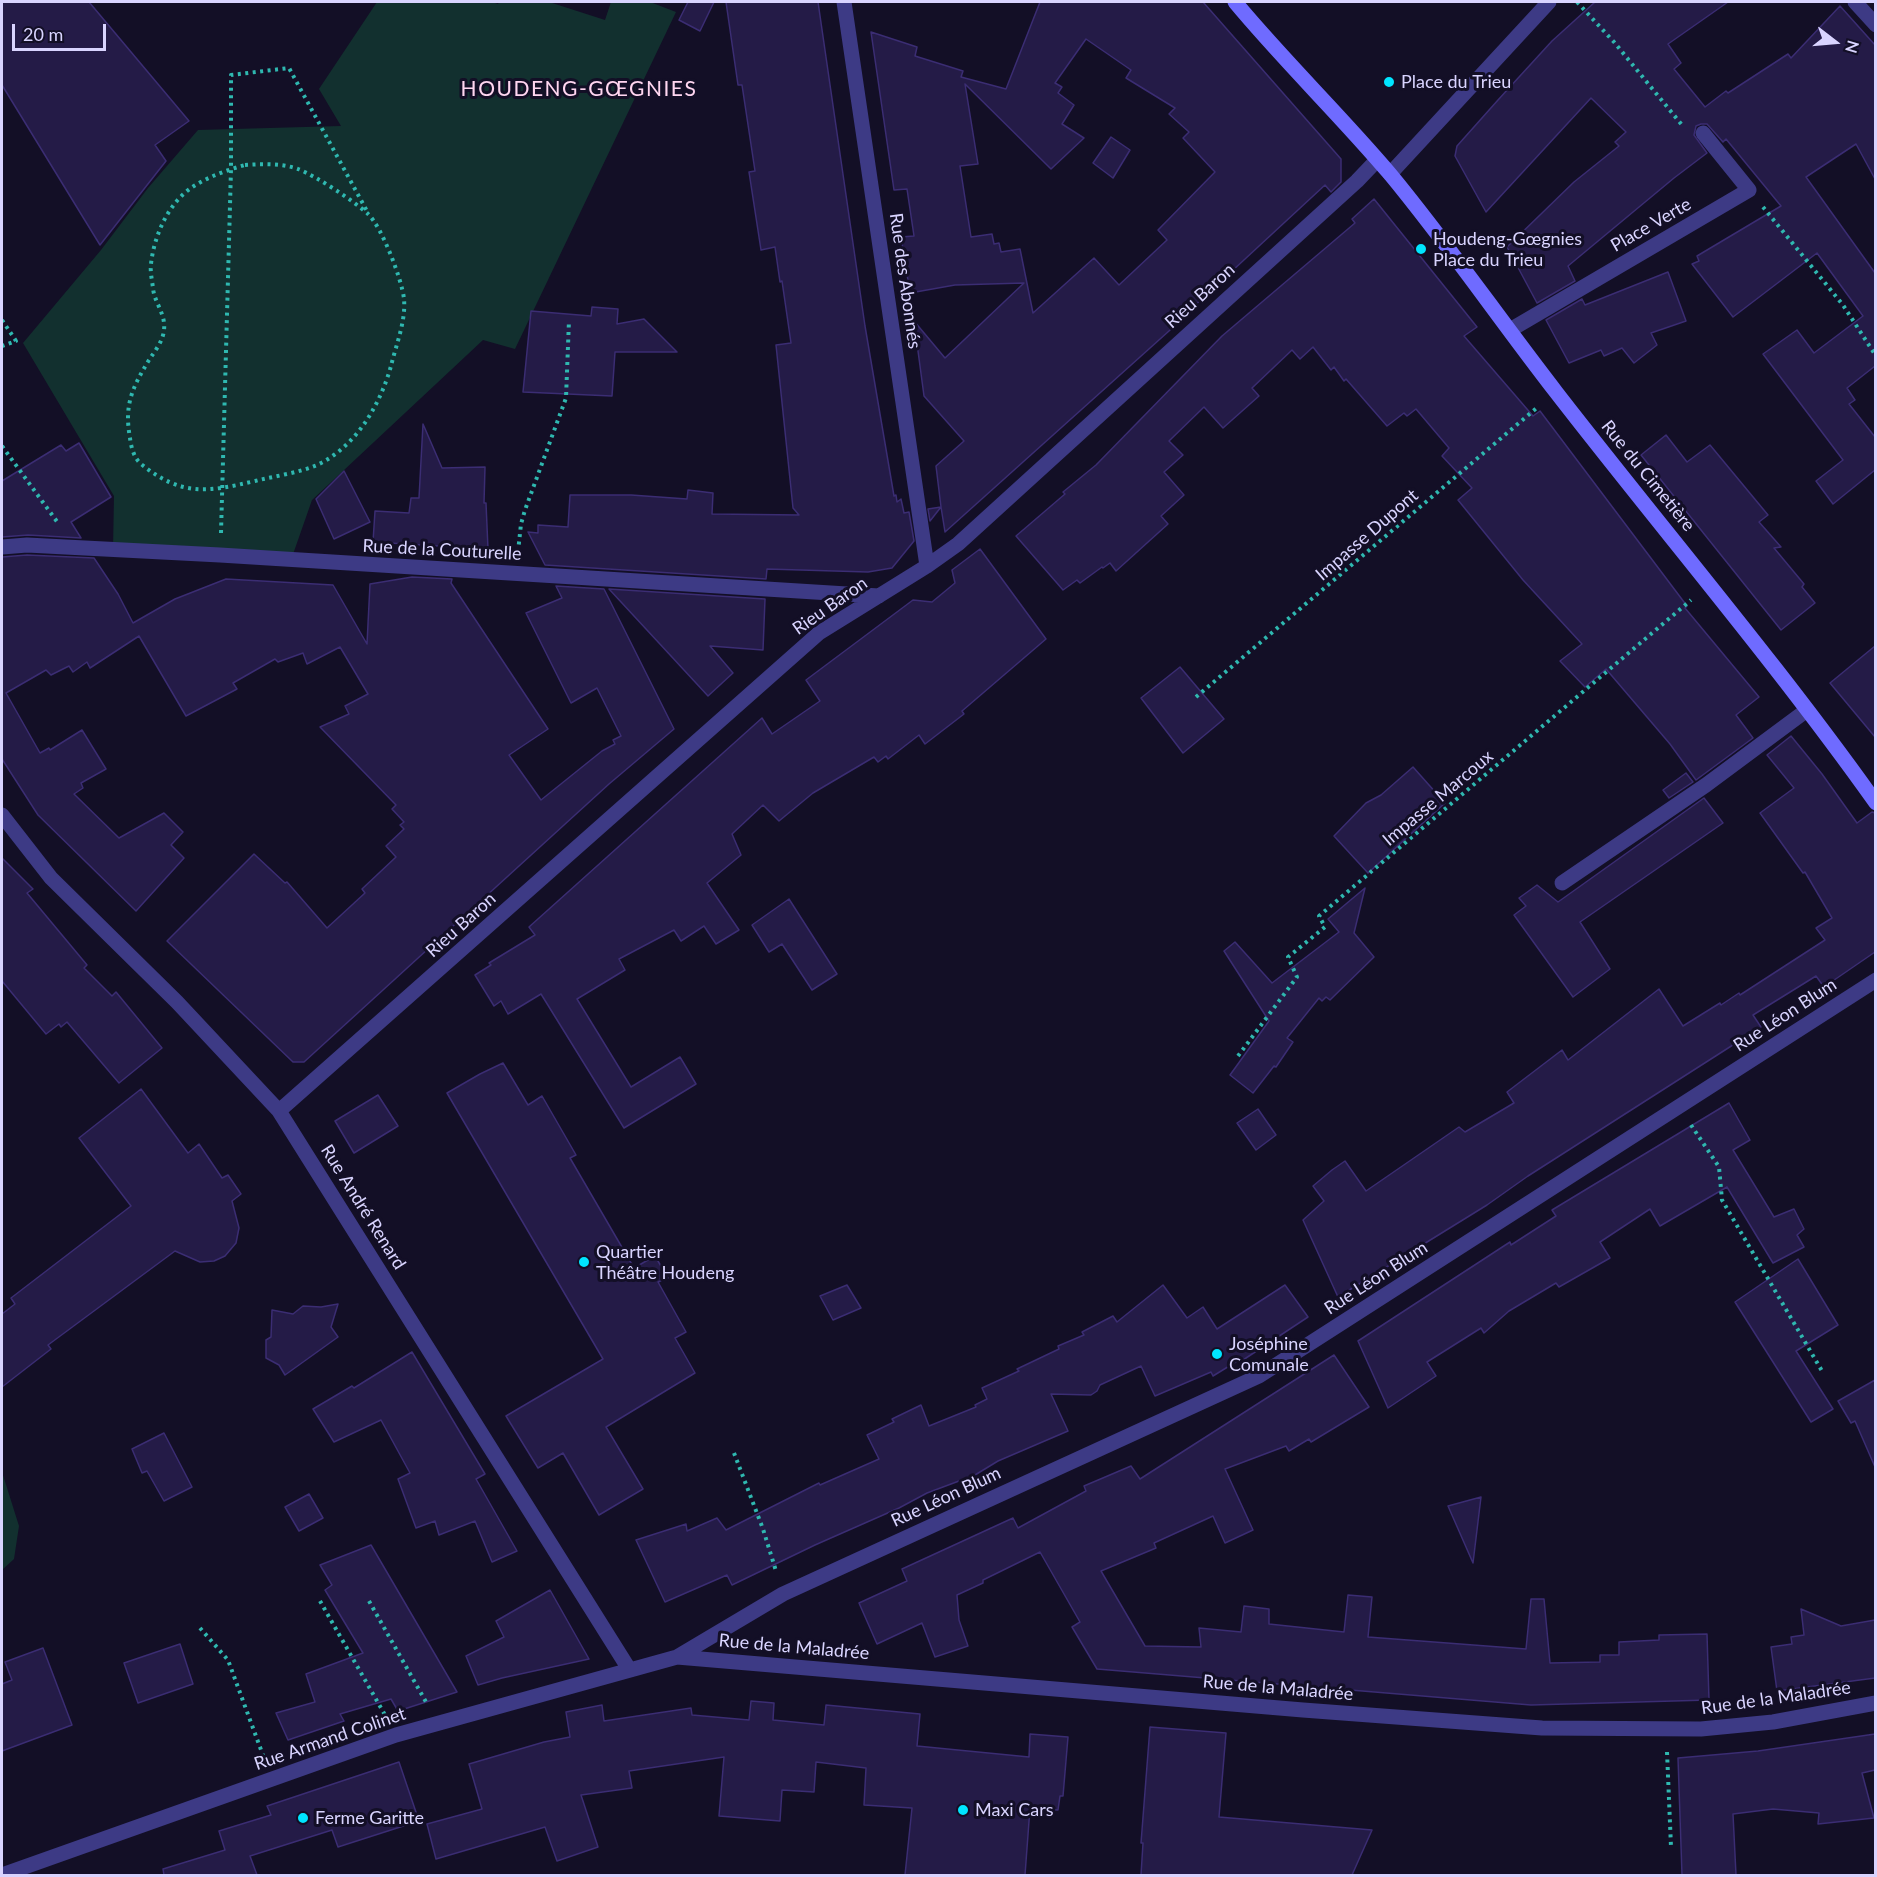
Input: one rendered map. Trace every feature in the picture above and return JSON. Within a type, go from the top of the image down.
[{"type":"street","name":"Rue des Abonnés","points":[[844,2],[927,566]]},
{"type":"street","points":[[1235,2],[1262,35],[1390,174],[1549,2]]},
{"type":"street","points":[[1855,2],[1875,25]]},
{"type":"street","points":[[1703,133],[1749,190]]},
{"type":"street","name":"Rieu Baron","points":[[279,1111],[819,633],[927,566],[958,544],[1357,181],[1377,160]]},
{"type":"street","name":"Rue du Cimetière","points":[[1390,174],[1556,392],[1711,584],[1875,803]]},
{"type":"street","name":"Place Verte","points":[[1510,330],[1749,190]]},
{"type":"street","name":"Rue de la Couturelle","points":[[2,547],[27,545],[220,555],[879,596]]},
{"type":"street","points":[[1562,882],[1706,785],[1807,710]]},
{"type":"street","name":"Rue André Renard","points":[[2,815],[51,878],[177,1002],[279,1111],[629,1669]]},
{"type":"street","name":"Rue Léon Blum","points":[[677,1657],[783,1594],[1259,1376],[1875,980]]},
{"type":"street","name":"Rue Armand Colinet","points":[[2,1875],[396,1735],[677,1657]]},
{"type":"street","name":"Rue de la Maladrée","points":[[677,1657],[1520,1726],[1701,1729],[1773,1722],[1875,1703]]},
{"type":"path","points":[[1577,2],[1614,42],[1682,126],[1703,133]]},
{"type":"path","points":[[220,555],[223,488],[231,169],[231,75],[289,68],[370,215],[394,261],[404,300],[400,333],[385,386],[374,410],[339,450],[318,464],[223,488],[192,489],[170,484],[137,461],[130,443],[126,419],[130,398],[138,378],[158,347],[165,330],[163,312],[153,293],[150,266],[156,237],[169,213],[191,188],[231,169],[245,165],[265,164],[298,169],[321,180],[370,215]]},
{"type":"path","points":[[1749,190],[1843,305],[1875,356]]},
{"type":"path","points":[[2,320],[16,341],[2,346]]},
{"type":"path","points":[[516,574],[523,517],[566,398],[569,320]]},
{"type":"path","name":"Impasse Dupont","points":[[1196,697],[1556,392]]},
{"type":"path","points":[[2,446],[59,524],[66,547]]},
{"type":"path","name":"Impasse Marcoux","points":[[1238,1056],[1297,977],[1288,957],[1325,927],[1320,916],[1711,584]]},
{"type":"path","points":[[1678,1106],[1719,1167],[1722,1200],[1822,1371]]},
{"type":"path","points":[[734,1453],[763,1529],[783,1594]]},
{"type":"path","points":[[320,1601],[396,1735]]},
{"type":"path","points":[[369,1601],[438,1723]]},
{"type":"path","points":[[200,1628],[228,1660],[272,1780]]},
{"type":"path","points":[[1666,1730],[1671,1847]]},
{"type":"green space","points":[[377,2],[492,2],[498,4],[499,2],[549,2],[605,20],[611,2],[650,2],[676,12],[515,349],[483,340],[312,500],[291,560],[113,549],[114,496],[23,343],[101,250],[148,188],[198,130],[341,126],[319,89]]},
{"type":"green space","points":[[2,1472],[19,1526],[14,1559],[2,1570]]},
{"type":"building","points":[[2,2],[89,2],[189,121],[155,145],[166,161],[100,245],[2,85]]},
{"type":"building","points":[[688,2],[714,2],[700,31],[679,20]]},
{"type":"building","points":[[726,2],[818,2],[865,326],[894,496],[896,495],[897,502],[901,499],[904,513],[909,512],[914,541],[892,568],[868,572],[767,569],[766,579],[545,565],[528,532],[538,533],[538,525],[568,527],[570,495],[631,495],[687,499],[688,490],[713,493],[712,514],[799,515],[793,508],[776,345],[791,343],[775,247],[761,250],[749,172],[755,171],[742,85],[738,85]]},
{"type":"building","points":[[1040,2],[1203,2],[1341,159],[1341,182],[1331,192],[1325,185],[1179,322],[945,532],[936,466],[964,441],[924,396],[914,321],[945,358],[1024,283],[955,285],[910,293],[901,237],[914,236],[907,189],[894,190],[871,32],[917,47],[915,56],[963,71],[961,77],[1006,89]],"holes":[[[1086,39],[1131,70],[1126,78],[1175,108],[1169,114],[1189,132],[1183,138],[1215,172],[1158,230],[1167,240],[1119,285],[1094,258],[1033,313],[1020,249],[1001,252],[999,243],[994,244],[992,234],[971,237],[960,166],[978,164],[965,84],[1051,169],[1084,138],[1062,124],[1074,105],[1058,93],[1062,87],[1055,83]]]},
{"type":"building","points":[[1595,2],[1728,2],[1668,44],[1681,63],[1674,69],[1705,107],[1726,91],[1728,93],[1788,54],[1791,58],[1840,6],[1875,45],[1875,179],[1856,144],[1806,177],[1875,273],[1875,366],[1847,388],[1855,400],[1849,404],[1875,437],[1875,470],[1833,504],[1816,481],[1843,460],[1763,354],[1797,330],[1814,353],[1863,316],[1817,253],[1733,317],[1692,264],[1699,261],[1697,256],[1781,206],[1726,139],[1723,142],[1707,124],[1696,126],[1694,135],[1707,153],[1568,266],[1575,281],[1537,303],[1507,247],[1574,182],[1619,146],[1615,142],[1626,132],[1591,98],[1486,212],[1455,156],[1457,146],[1498,100],[1552,41]]},
{"type":"building","points":[[1111,137],[1130,150],[1113,178],[1093,163]]},
{"type":"building","points":[[1374,199],[1477,327],[1464,336],[1533,416],[1540,411],[1687,606],[1685,608],[1759,697],[1736,715],[1753,738],[1696,780],[1670,744],[1606,669],[1585,687],[1560,661],[1582,644],[1523,580],[1458,500],[1472,488],[1442,456],[1449,448],[1416,409],[1407,416],[1404,413],[1387,426],[1346,379],[1344,381],[1334,367],[1331,370],[1313,347],[1300,359],[1292,350],[1252,388],[1259,396],[1223,428],[1204,407],[1169,441],[1183,455],[1164,472],[1184,495],[1161,516],[1168,524],[1116,571],[1110,563],[1080,583],[1077,580],[1063,590],[1016,536],[1096,465],[1222,336],[1355,223],[1352,219]]},
{"type":"building","points":[[1668,272],[1686,321],[1651,333],[1657,345],[1634,363],[1622,348],[1604,356],[1601,350],[1569,363],[1546,320],[1582,299],[1585,305]]},
{"type":"building","points":[[592,307],[618,309],[617,324],[644,319],[677,352],[615,352],[612,396],[523,392],[531,311],[591,316]]},
{"type":"building","points":[[423,424],[442,468],[485,467],[484,503],[486,503],[488,549],[373,542],[375,511],[409,513],[411,498],[419,498]]},
{"type":"building","points":[[1666,435],[1687,462],[1710,445],[1768,515],[1759,522],[1781,547],[1774,548],[1804,584],[1802,587],[1815,603],[1781,630],[1641,455]]},
{"type":"building","points":[[79,443],[111,497],[71,522],[81,538],[28,535],[2,537],[2,481],[61,445],[66,451]]},
{"type":"building","points":[[344,471],[370,522],[334,539],[316,499]]},
{"type":"building","points":[[941,507],[930,521],[928,509]]},
{"type":"building","points":[[980,549],[1046,639],[962,711],[964,714],[925,744],[919,735],[888,759],[886,756],[878,762],[874,757],[813,793],[779,821],[763,805],[732,834],[741,855],[707,883],[739,930],[716,944],[704,926],[681,941],[674,930],[619,959],[625,970],[577,999],[631,1087],[680,1057],[696,1084],[624,1128],[541,994],[508,1014],[501,1001],[494,1006],[475,975],[491,965],[489,963],[535,935],[529,927],[762,718],[772,734],[820,701],[806,680],[913,600],[932,602],[955,583],[952,570]]},
{"type":"building","points":[[27,555],[94,558],[118,594],[133,623],[175,599],[226,579],[333,585],[367,644],[370,584],[412,577],[452,579],[451,583],[548,729],[509,755],[541,800],[602,751],[615,744],[613,740],[621,736],[597,688],[571,703],[526,613],[562,598],[556,586],[604,589],[674,729],[609,784],[304,1062],[293,1062],[167,941],[254,854],[285,883],[287,882],[327,928],[365,893],[362,889],[396,857],[386,846],[404,829],[400,825],[404,822],[392,809],[396,805],[320,727],[349,714],[345,706],[368,694],[340,647],[307,664],[303,653],[278,662],[275,659],[233,683],[237,689],[186,716],[139,636],[90,668],[87,662],[73,672],[69,666],[51,675],[46,670],[6,693],[40,753],[49,748],[50,750],[82,730],[106,769],[81,783],[83,788],[74,794],[119,838],[164,813],[183,832],[171,845],[184,858],[136,911],[38,815],[2,759],[2,557]]},
{"type":"building","points":[[609,589],[765,599],[763,650],[710,646],[733,673],[708,696]]},
{"type":"building","points":[[1875,646],[1875,737],[1830,683]]},
{"type":"building","points":[[1180,667],[1224,719],[1183,753],[1141,698]]},
{"type":"building","points":[[1791,736],[1857,823],[1872,812],[1875,813],[1875,952],[1824,987],[1816,976],[1753,1015],[1761,1027],[1528,1176],[1487,1205],[1338,1297],[1303,1220],[1324,1201],[1313,1186],[1332,1170],[1345,1161],[1366,1191],[1459,1127],[1465,1132],[1514,1103],[1507,1092],[1562,1050],[1568,1060],[1659,989],[1683,1026],[1720,1003],[1721,1005],[1739,993],[1740,995],[1825,940],[1816,928],[1832,918],[1805,872],[1803,873],[1760,813],[1794,788],[1767,755]]},
{"type":"building","points":[[1413,767],[1445,803],[1368,873],[1334,836],[1366,803],[1381,795]]},
{"type":"building","points":[[1686,773],[1693,782],[1669,798],[1663,790]]},
{"type":"building","points":[[1704,798],[1723,823],[1580,922],[1610,969],[1573,997],[1514,915],[1526,906],[1519,898],[1537,885],[1558,902]]},
{"type":"building","points":[[2,858],[33,889],[27,893],[87,965],[84,968],[112,996],[116,992],[162,1048],[119,1083],[67,1022],[61,1027],[59,1024],[46,1034],[2,981]]},
{"type":"building","points":[[1365,888],[1354,933],[1374,957],[1330,1000],[1326,997],[1322,1001],[1319,998],[1287,1038],[1293,1042],[1276,1067],[1274,1066],[1253,1093],[1230,1075],[1269,1021],[1224,951],[1235,942],[1272,983],[1339,932],[1328,919]]},
{"type":"building","points":[[789,899],[837,974],[812,990],[782,944],[769,952],[752,925]]},
{"type":"building","points":[[503,1063],[528,1105],[542,1096],[576,1155],[570,1158],[634,1268],[655,1256],[668,1278],[658,1282],[686,1332],[675,1338],[695,1373],[606,1427],[643,1489],[599,1515],[563,1453],[538,1468],[506,1416],[603,1359],[447,1093]]},
{"type":"building","points":[[141,1089],[188,1153],[199,1144],[222,1178],[228,1175],[241,1194],[232,1201],[239,1228],[236,1243],[225,1256],[214,1261],[200,1262],[175,1251],[48,1345],[51,1349],[2,1387],[2,1314],[15,1304],[11,1298],[131,1206],[79,1138]]},
{"type":"building","points":[[378,1095],[398,1126],[354,1153],[335,1121]]},
{"type":"building","points":[[1729,1103],[1750,1140],[1733,1150],[1774,1217],[1794,1209],[1804,1229],[1797,1235],[1804,1247],[1773,1263],[1727,1187],[1660,1226],[1650,1209],[1600,1242],[1610,1258],[1559,1287],[1556,1283],[1509,1311],[1484,1333],[1481,1328],[1427,1362],[1436,1376],[1388,1408],[1358,1341],[1510,1242],[1511,1245],[1556,1216],[1552,1210]]},
{"type":"building","points":[[1258,1109],[1276,1135],[1256,1150],[1237,1123]]},
{"type":"building","points":[[1798,1259],[1838,1325],[1796,1351],[1833,1409],[1811,1422],[1735,1302]]},
{"type":"building","points":[[847,1285],[861,1308],[833,1320],[820,1296]]},
{"type":"building","points":[[1163,1285],[1187,1318],[1203,1307],[1217,1329],[1285,1285],[1308,1317],[1240,1362],[1239,1360],[1213,1376],[1211,1372],[1155,1396],[1141,1366],[1100,1385],[1091,1395],[1051,1394],[1068,1431],[998,1461],[975,1475],[927,1493],[732,1585],[727,1575],[665,1602],[636,1540],[686,1524],[687,1531],[717,1518],[726,1530],[819,1483],[820,1485],[879,1459],[867,1435],[894,1422],[892,1419],[921,1405],[929,1426],[976,1407],[975,1405],[987,1399],[982,1388],[1019,1371],[1017,1369],[1059,1349],[1058,1346],[1084,1335],[1082,1332],[1113,1316],[1117,1322]]},
{"type":"building","points":[[338,1304],[331,1327],[338,1337],[285,1375],[279,1365],[266,1358],[266,1340],[271,1337],[272,1310],[293,1314],[303,1306],[321,1307]]},
{"type":"building","points":[[412,1352],[485,1474],[476,1479],[517,1551],[492,1562],[475,1521],[439,1535],[435,1521],[416,1528],[398,1479],[410,1473],[381,1420],[334,1442],[313,1409],[352,1386],[354,1388]]},
{"type":"building","points":[[1334,1355],[1369,1407],[1311,1442],[1309,1439],[1289,1451],[1286,1446],[1225,1469],[1253,1530],[1225,1543],[1213,1516],[1154,1543],[1156,1548],[1101,1571],[1145,1646],[1201,1647],[1199,1628],[1241,1632],[1244,1606],[1269,1609],[1269,1624],[1344,1632],[1348,1595],[1372,1597],[1368,1637],[1526,1649],[1531,1599],[1544,1599],[1550,1663],[1600,1662],[1600,1655],[1619,1655],[1619,1642],[1659,1640],[1659,1635],[1707,1634],[1709,1700],[1531,1705],[1097,1669],[1072,1627],[1080,1622],[1040,1552],[957,1595],[959,1620],[968,1646],[935,1657],[922,1623],[877,1644],[859,1603],[907,1581],[902,1569],[1013,1518],[1018,1528],[1086,1491],[1084,1486],[1131,1466],[1140,1479]]},
{"type":"building","points":[[1875,1380],[1875,1467],[1855,1421],[1851,1423],[1838,1401]]},
{"type":"building","points":[[164,1433],[192,1487],[164,1501],[147,1471],[142,1473],[132,1449]]},
{"type":"building","points":[[309,1494],[323,1518],[299,1531],[285,1507]]},
{"type":"building","points":[[1481,1497],[1473,1563],[1448,1506]]},
{"type":"building","points":[[371,1545],[457,1692],[398,1711],[391,1699],[340,1714],[344,1721],[288,1740],[276,1713],[315,1702],[306,1674],[363,1653],[325,1590],[332,1585],[320,1565]]},
{"type":"building","points":[[550,1590],[589,1659],[478,1685],[466,1656],[504,1637],[496,1621]]},
{"type":"building","points":[[1801,1609],[1841,1626],[1875,1620],[1875,1678],[1777,1691],[1771,1647],[1792,1644],[1791,1637],[1804,1635]]},
{"type":"building","points":[[180,1644],[193,1684],[138,1703],[124,1663]]},
{"type":"building","points":[[43,1648],[72,1725],[2,1751],[2,1684],[12,1680],[5,1662]]},
{"type":"building","points":[[751,1701],[774,1703],[773,1720],[824,1725],[826,1705],[920,1714],[917,1746],[1029,1757],[1030,1734],[1068,1737],[1063,1796],[1060,1796],[1058,1810],[1030,1808],[1025,1875],[905,1875],[912,1808],[864,1805],[866,1768],[816,1762],[814,1792],[782,1790],[780,1821],[719,1816],[724,1757],[629,1771],[632,1788],[581,1795],[598,1847],[557,1861],[545,1827],[436,1859],[427,1824],[482,1809],[469,1764],[544,1742],[570,1737],[566,1712],[602,1705],[604,1721],[691,1708],[692,1715],[749,1720]]},
{"type":"building","points":[[1150,1727],[1226,1733],[1219,1817],[1372,1830],[1352,1875],[1141,1875],[1143,1843],[1141,1843]]},
{"type":"building","points":[[1875,1734],[1875,1770],[1862,1773],[1874,1818],[1818,1824],[1819,1813],[1773,1809],[1733,1814],[1736,1875],[1682,1875],[1678,1758],[1758,1751]]},
{"type":"building","points":[[399,1762],[419,1821],[338,1847],[332,1830],[250,1856],[257,1875],[164,1875],[163,1869],[225,1850],[219,1831],[271,1815],[267,1806]]},
{"type":"place","name":"Place du Trieu","points":[[1389,82]]},
{"type":"place","name":"Houdeng-Gœgnies Place du Trieu","points":[[1421,249]]},
{"type":"place","name":"Quartier Théâtre Houdeng","points":[[584,1262]]},
{"type":"place","name":"Joséphine Comunale","points":[[1217,1354]]},
{"type":"place","name":"Maxi Cars","points":[[963,1810]]},
{"type":"place","name":"Ferme Garitte","points":[[303,1818]]},
{"type":"district","name":"HOUDENG-GŒGNIES","points":[[579,89]]}]
